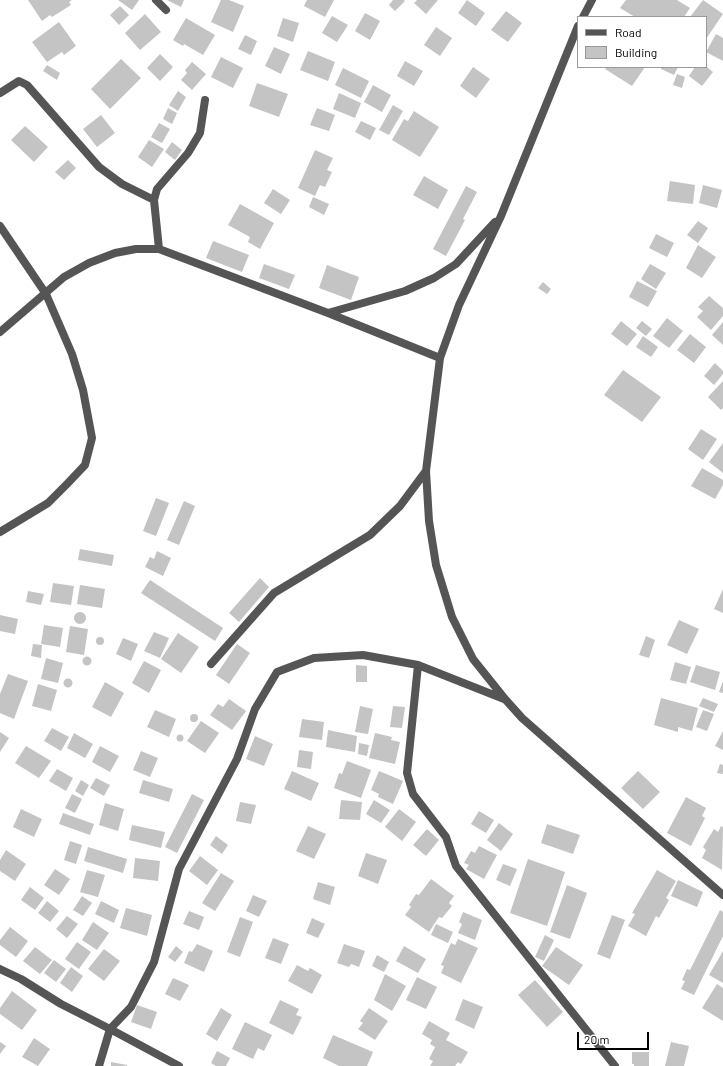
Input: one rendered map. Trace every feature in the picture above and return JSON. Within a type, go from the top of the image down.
[{"type":"street","points":[[156,0],[166,10]]},
{"type":"street","points":[[584,16],[592,0]]},
{"type":"street","points":[[577,28],[501,216],[459,305],[440,358],[426,471],[429,521],[436,565],[452,617],[473,659],[505,699],[522,718],[723,895]]},
{"type":"street","points":[[0,93],[19,81],[28,85],[99,167],[122,184],[154,200]]},
{"type":"street","points":[[159,249],[154,200],[157,189],[188,153],[200,133],[205,100]]},
{"type":"street","points":[[328,313],[405,291],[434,278],[456,264],[501,216]]},
{"type":"street","points":[[0,226],[46,294],[72,354],[83,390],[92,438],[85,464],[67,484],[48,503],[0,532]]},
{"type":"street","points":[[0,332],[64,277],[96,260],[115,253],[136,249],[159,249],[328,313],[440,358]]},
{"type":"street","points":[[211,664],[274,593],[370,535],[400,506],[426,471]]},
{"type":"street","points":[[99,1066],[110,1029],[131,1007],[154,962],[178,869],[236,759],[255,709],[277,672],[314,658],[363,655],[418,665],[505,699]]},
{"type":"street","points":[[418,665],[407,773],[413,794],[446,837],[456,866],[615,1066]]},
{"type":"street","points":[[0,969],[21,979],[61,1004],[179,1066]]},
{"type":"building","points":[[28,0],[72,0],[69,2],[71,5],[52,17],[50,15],[42,21]]},
{"type":"building","points":[[118,0],[139,0],[132,10]]},
{"type":"building","points":[[167,0],[184,0],[181,7]]},
{"type":"building","points":[[221,0],[229,0],[244,6],[233,32],[211,22]]},
{"type":"building","points":[[307,0],[334,0],[325,17],[304,6]]},
{"type":"building","points":[[393,0],[405,1],[395,11],[389,5]]},
{"type":"building","points":[[417,0],[438,0],[426,14],[414,3]]},
{"type":"building","points":[[467,0],[485,13],[476,26],[458,13]]},
{"type":"building","points":[[626,0],[677,0],[690,8],[685,16],[633,16],[620,8]]},
{"type":"building","points":[[703,0],[723,14],[707,38],[707,16],[691,16]]},
{"type":"building","points":[[120,6],[129,15],[119,25],[110,15]]},
{"type":"building","points":[[506,11],[522,23],[508,42],[491,30]]},
{"type":"building","points":[[365,13],[380,21],[370,40],[355,31]]},
{"type":"building","points":[[145,14],[161,32],[140,50],[125,33]]},
{"type":"building","points":[[332,16],[348,25],[337,42],[322,33]]},
{"type":"building","points":[[186,18],[215,35],[203,55],[184,44],[183,46],[173,40]]},
{"type":"building","points":[[283,18],[299,23],[293,42],[277,36]]},
{"type":"building","points":[[59,22],[76,46],[64,55],[62,52],[47,62],[32,42]]},
{"type":"building","points":[[436,27],[452,38],[440,56],[424,45]]},
{"type":"building","points":[[716,34],[723,38],[723,61],[707,53]]},
{"type":"building","points":[[245,35],[257,41],[251,55],[238,49]]},
{"type":"building","points":[[274,47],[290,54],[281,74],[265,66]]},
{"type":"building","points":[[308,51],[335,62],[328,81],[300,70]]},
{"type":"building","points":[[160,54],[173,67],[160,81],[147,68]]},
{"type":"building","points":[[221,57],[243,68],[233,88],[211,77]]},
{"type":"building","points":[[121,59],[141,78],[110,109],[91,89]]},
{"type":"building","points":[[405,61],[423,71],[414,86],[397,76]]},
{"type":"building","points":[[192,62],[206,74],[192,90],[181,80],[187,73],[185,70]]},
{"type":"building","points":[[47,65],[60,73],[57,80],[43,71]]},
{"type":"building","points":[[473,67],[490,79],[476,98],[460,86]]},
{"type":"building","points":[[707,67],[713,72],[702,86],[689,76],[694,68]]},
{"type":"building","points":[[343,68],[369,81],[361,98],[335,85]]},
{"type":"building","points":[[606,68],[644,68],[632,86],[605,69]]},
{"type":"building","points":[[661,68],[678,68],[674,75]]},
{"type":"building","points":[[677,74],[685,77],[682,88],[673,85]]},
{"type":"building","points":[[257,83],[288,94],[279,117],[249,106]]},
{"type":"building","points":[[373,85],[391,95],[382,112],[364,102]]},
{"type":"building","points":[[178,91],[186,97],[178,111],[169,105]]},
{"type":"building","points":[[339,93],[361,103],[355,118],[333,109]]},
{"type":"building","points":[[393,105],[403,111],[389,135],[379,130]]},
{"type":"building","points":[[168,108],[177,113],[172,124],[163,119]]},
{"type":"building","points":[[317,108],[335,115],[329,131],[310,125]]},
{"type":"building","points":[[414,111],[439,127],[420,157],[392,140],[404,119],[408,121]]},
{"type":"building","points":[[101,115],[115,133],[97,147],[83,129]]},
{"type":"building","points":[[361,121],[376,128],[370,140],[355,132]]},
{"type":"building","points":[[159,123],[170,129],[162,143],[151,137]]},
{"type":"building","points":[[25,126],[48,147],[34,162],[11,140]]},
{"type":"building","points":[[149,140],[164,149],[152,167],[138,157]]},
{"type":"building","points":[[172,142],[182,150],[175,160],[165,152]]},
{"type":"building","points":[[315,150],[333,158],[327,170],[332,172],[325,187],[320,185],[315,196],[298,188]]},
{"type":"building","points":[[68,160],[76,168],[64,180],[55,172]]},
{"type":"building","points":[[424,176],[448,190],[438,209],[413,195]]},
{"type":"building","points":[[670,181],[695,185],[693,204],[667,201]]},
{"type":"building","points":[[703,185],[722,190],[717,208],[699,203]]},
{"type":"building","points":[[466,186],[477,192],[463,219],[465,220],[446,256],[433,249]]},
{"type":"building","points":[[273,189],[290,200],[281,214],[264,203]]},
{"type":"building","points":[[313,197],[329,204],[324,215],[309,207]]},
{"type":"building","points":[[240,204],[274,223],[260,249],[248,242],[250,237],[228,225]]},
{"type":"building","points":[[698,221],[708,228],[698,243],[687,235]]},
{"type":"building","points":[[656,234],[674,243],[667,257],[649,248]]},
{"type":"building","points":[[213,241],[249,255],[242,272],[206,258]]},
{"type":"building","points":[[698,245],[716,257],[702,278],[686,268]]},
{"type":"building","points":[[264,264],[295,275],[289,289],[259,278]]},
{"type":"building","points":[[650,264],[666,273],[656,289],[641,279]]},
{"type":"building","points":[[327,265],[359,277],[351,300],[319,288]]},
{"type":"building","points":[[637,281],[657,291],[648,307],[629,297]]},
{"type":"building","points":[[543,282],[551,289],[547,294],[538,288]]},
{"type":"building","points":[[709,296],[723,308],[723,316],[711,330],[697,317],[703,311],[698,307]]},
{"type":"building","points":[[667,318],[683,331],[669,348],[653,336]]},
{"type":"building","points":[[621,321],[637,334],[627,346],[611,334]]},
{"type":"building","points":[[642,321],[652,329],[646,336],[636,328]]},
{"type":"building","points":[[723,322],[723,345],[712,335]]},
{"type":"building","points":[[690,334],[706,347],[694,363],[677,350]]},
{"type":"building","points":[[643,336],[658,347],[651,357],[636,347]]},
{"type":"building","points":[[715,363],[723,371],[723,374],[714,385],[704,376]]},
{"type":"building","points":[[623,370],[661,397],[642,422],[604,395]]},
{"type":"building","points":[[723,381],[723,408],[721,410],[708,397]]},
{"type":"building","points":[[701,429],[717,439],[703,460],[688,449]]},
{"type":"building","points":[[723,443],[723,473],[709,462]]},
{"type":"building","points":[[702,468],[723,480],[723,485],[715,499],[691,486]]},
{"type":"building","points":[[156,498],[169,503],[156,536],[143,531]]},
{"type":"building","points":[[184,501],[195,506],[179,545],[167,540]]},
{"type":"building","points":[[80,549],[114,555],[112,566],[78,560]]},
{"type":"building","points":[[157,551],[171,558],[163,576],[145,567],[150,557],[154,559]]},
{"type":"building","points":[[260,578],[269,587],[239,622],[229,613]]},
{"type":"building","points":[[150,580],[223,628],[215,641],[141,593]]},
{"type":"building","points":[[53,583],[74,586],[71,605],[50,602]]},
{"type":"building","points":[[80,585],[105,589],[102,608],[77,604]]},
{"type":"building","points":[[723,589],[723,613],[714,609]]},
{"type":"building","points":[[28,591],[44,594],[41,605],[26,602]]},
{"type":"building","points":[[78,612],[82,612],[86,618],[82,624],[78,624],[74,620],[74,616]]},
{"type":"building","points":[[0,615],[18,619],[15,634],[0,631]]},
{"type":"building","points":[[679,620],[699,629],[687,654],[667,645]]},
{"type":"building","points":[[44,625],[63,628],[60,647],[41,644]]},
{"type":"building","points":[[70,626],[88,629],[84,655],[66,652]]},
{"type":"building","points":[[154,632],[169,638],[160,658],[144,651]]},
{"type":"building","points":[[178,633],[199,647],[181,673],[161,659]]},
{"type":"building","points":[[646,636],[655,640],[649,658],[639,655]]},
{"type":"building","points":[[100,637],[103,638],[103,644],[100,645],[97,644],[96,641],[97,638]]},
{"type":"building","points":[[123,638],[138,644],[131,661],[116,654]]},
{"type":"building","points":[[33,644],[42,645],[41,658],[31,656]]},
{"type":"building","points":[[237,644],[250,653],[229,684],[216,675]]},
{"type":"building","points":[[85,657],[89,657],[91,661],[89,665],[85,665],[83,663],[83,659]]},
{"type":"building","points":[[46,658],[63,663],[58,683],[41,679]]},
{"type":"building","points":[[144,661],[161,670],[149,693],[132,683]]},
{"type":"building","points":[[675,662],[691,667],[686,684],[670,680]]},
{"type":"building","points":[[356,665],[367,666],[367,682],[356,682]]},
{"type":"building","points":[[696,665],[720,672],[715,690],[690,682]]},
{"type":"building","points":[[8,674],[28,681],[14,719],[0,713],[0,694]]},
{"type":"building","points":[[66,679],[70,679],[72,683],[70,687],[66,687],[64,685],[64,681]]},
{"type":"building","points":[[723,681],[723,693],[719,692]]},
{"type":"building","points":[[105,682],[124,693],[111,717],[92,707]]},
{"type":"building","points":[[38,684],[57,690],[51,711],[32,706]]},
{"type":"building","points":[[661,698],[698,708],[692,731],[678,727],[678,732],[654,725]]},
{"type":"building","points":[[703,698],[718,704],[714,712],[699,706]]},
{"type":"building","points":[[229,699],[246,711],[232,730],[210,715],[218,704],[223,707]]},
{"type":"building","points":[[360,706],[373,709],[368,734],[355,732]]},
{"type":"building","points":[[393,706],[405,707],[402,728],[390,727]]},
{"type":"building","points":[[155,710],[176,719],[169,737],[147,727]]},
{"type":"building","points":[[703,710],[714,714],[707,731],[696,727]]},
{"type":"building","points":[[194,714],[197,715],[197,721],[194,722],[191,721],[190,718],[191,715]]},
{"type":"building","points":[[302,719],[324,722],[322,740],[299,737]]},
{"type":"building","points":[[201,721],[219,733],[205,753],[187,741]]},
{"type":"building","points":[[52,728],[69,737],[61,751],[44,741]]},
{"type":"building","points":[[328,730],[357,736],[355,752],[326,747]]},
{"type":"building","points":[[723,731],[723,750],[715,746]]},
{"type":"building","points":[[0,732],[9,738],[0,752]]},
{"type":"building","points":[[74,733],[93,744],[85,758],[67,748]]},
{"type":"building","points":[[375,733],[392,737],[391,740],[400,742],[395,764],[369,758]]},
{"type":"building","points":[[180,734],[183,735],[183,741],[180,742],[177,741],[176,738],[177,735]]},
{"type":"building","points":[[255,736],[273,744],[264,766],[246,759]]},
{"type":"building","points":[[359,743],[369,745],[367,756],[358,754]]},
{"type":"building","points":[[26,746],[51,761],[39,778],[15,763]]},
{"type":"building","points":[[100,746],[119,756],[110,772],[92,762]]},
{"type":"building","points":[[299,750],[313,752],[311,769],[297,767]]},
{"type":"building","points":[[141,751],[158,758],[150,777],[133,770]]},
{"type":"building","points":[[347,761],[371,770],[361,798],[334,788],[339,773],[342,774]]},
{"type":"building","points":[[720,764],[723,765],[723,774],[717,773]]},
{"type":"building","points":[[57,769],[73,778],[66,791],[49,781]]},
{"type":"building","points":[[292,771],[319,783],[311,801],[284,789]]},
{"type":"building","points":[[379,771],[403,781],[393,804],[378,797],[379,794],[371,790]]},
{"type":"building","points":[[638,771],[660,792],[643,809],[621,788]]},
{"type":"building","points":[[96,778],[110,785],[104,796],[90,788]]},
{"type":"building","points":[[81,780],[89,785],[83,796],[75,791]]},
{"type":"building","points":[[143,780],[173,789],[169,802],[139,793]]},
{"type":"building","points":[[72,794],[82,799],[75,813],[65,808]]},
{"type":"building","points":[[192,794],[204,800],[177,853],[165,847]]},
{"type":"building","points":[[686,797],[706,808],[702,816],[705,818],[691,846],[667,833]]},
{"type":"building","points":[[341,800],[362,802],[360,820],[339,819]]},
{"type":"building","points":[[374,800],[390,810],[381,823],[366,814]]},
{"type":"building","points":[[240,802],[256,805],[251,824],[236,821]]},
{"type":"building","points":[[105,803],[124,809],[118,831],[99,825]]},
{"type":"building","points":[[21,809],[42,819],[34,837],[13,827]]},
{"type":"building","points":[[399,809],[416,822],[402,841],[385,827]]},
{"type":"building","points":[[479,811],[494,820],[486,833],[471,824]]},
{"type":"building","points":[[63,813],[94,824],[90,835],[59,824]]},
{"type":"building","points":[[499,823],[513,834],[501,851],[487,840]]},
{"type":"building","points":[[547,824],[580,835],[573,854],[541,843]]},
{"type":"building","points":[[132,825],[165,832],[161,848],[129,840]]},
{"type":"building","points":[[308,826],[326,834],[314,859],[296,851]]},
{"type":"building","points":[[721,826],[723,827],[722,870],[702,858],[706,850],[703,847],[714,829],[718,832]]},
{"type":"building","points":[[427,829],[439,840],[426,856],[413,845]]},
{"type":"building","points":[[216,836],[228,845],[222,854],[210,845]]},
{"type":"building","points":[[70,841],[82,845],[76,864],[64,860]]},
{"type":"building","points":[[479,846],[497,855],[484,879],[466,869],[469,865],[464,863],[471,851],[475,853]]},
{"type":"building","points":[[88,847],[127,859],[123,873],[84,861]]},
{"type":"building","points":[[6,850],[26,864],[15,881],[0,871],[0,860]]},
{"type":"building","points":[[366,853],[387,860],[378,884],[358,876]]},
{"type":"building","points":[[200,856],[218,870],[207,885],[189,871]]},
{"type":"building","points":[[135,858],[160,861],[158,881],[133,878]]},
{"type":"building","points":[[528,859],[565,872],[547,926],[510,913]]},
{"type":"building","points":[[503,864],[517,869],[510,886],[496,880]]},
{"type":"building","points":[[55,869],[70,879],[59,895],[44,885]]},
{"type":"building","points":[[87,870],[105,875],[98,897],[80,892]]},
{"type":"building","points":[[657,870],[676,881],[666,898],[669,900],[659,918],[656,916],[646,936],[628,926],[635,914],[632,913]]},
{"type":"building","points":[[221,873],[234,881],[215,911],[202,903]]},
{"type":"building","points":[[431,879],[454,896],[449,903],[452,906],[442,918],[439,917],[429,932],[405,915],[411,907],[409,905],[416,894],[419,895]]},
{"type":"building","points":[[678,880],[703,892],[697,907],[671,896]]},
{"type":"building","points":[[318,882],[335,887],[330,905],[313,899]]},
{"type":"building","points":[[567,885],[587,893],[570,939],[550,932]]},
{"type":"building","points":[[30,887],[44,898],[35,910],[21,900]]},
{"type":"building","points":[[253,895],[267,901],[259,917],[246,911]]},
{"type":"building","points":[[82,896],[92,903],[83,916],[73,910]]},
{"type":"building","points":[[47,901],[59,911],[50,922],[38,913]]},
{"type":"building","points":[[101,901],[119,910],[114,923],[95,914]]},
{"type":"building","points":[[126,908],[152,915],[147,936],[120,928]]},
{"type":"building","points":[[720,910],[723,912],[723,936],[694,995],[681,989],[685,981],[682,980],[687,969],[690,970]]},
{"type":"building","points":[[189,911],[204,917],[199,930],[183,924]]},
{"type":"building","points":[[463,912],[482,920],[475,940],[458,933],[462,924],[459,922]]},
{"type":"building","points":[[612,915],[625,920],[610,959],[597,954]]},
{"type":"building","points":[[67,916],[78,924],[67,938],[56,929]]},
{"type":"building","points":[[240,917],[253,922],[240,957],[227,952]]},
{"type":"building","points":[[312,918],[325,924],[318,938],[306,933]]},
{"type":"building","points":[[93,922],[109,933],[97,950],[82,940]]},
{"type":"building","points":[[436,924],[453,932],[448,943],[431,935]]},
{"type":"building","points":[[10,927],[28,941],[16,957],[0,945],[0,940]]},
{"type":"building","points":[[545,935],[554,940],[544,961],[535,957]]},
{"type":"building","points":[[273,938],[289,944],[281,964],[265,958]]},
{"type":"building","points":[[458,939],[478,948],[461,983],[441,973],[444,966],[441,965],[451,943],[455,945]]},
{"type":"building","points":[[77,942],[91,952],[79,969],[65,959]]},
{"type":"building","points":[[197,944],[213,951],[204,972],[184,963],[189,951],[192,952]]},
{"type":"building","points":[[344,944],[365,951],[359,967],[351,964],[349,967],[337,963]]},
{"type":"building","points":[[176,946],[183,952],[175,962],[168,957]]},
{"type":"building","points":[[404,946],[426,959],[418,973],[396,961]]},
{"type":"building","points":[[35,947],[52,960],[40,974],[23,961]]},
{"type":"building","points":[[556,947],[583,965],[569,985],[542,966]]},
{"type":"building","points":[[104,949],[120,961],[104,981],[88,969]]},
{"type":"building","points":[[723,951],[723,983],[709,975]]},
{"type":"building","points":[[377,955],[389,962],[384,972],[372,966]]},
{"type":"building","points":[[54,960],[66,969],[56,982],[44,973]]},
{"type":"building","points":[[297,965],[308,971],[310,968],[322,975],[312,994],[288,981]]},
{"type":"building","points":[[71,967],[83,976],[72,992],[60,983]]},
{"type":"building","points":[[385,974],[406,986],[392,1011],[374,1000]]},
{"type":"building","points":[[417,977],[437,987],[426,1009],[406,1000]]},
{"type":"building","points":[[173,978],[189,985],[180,1001],[165,994]]},
{"type":"building","points":[[535,980],[563,1012],[547,1027],[518,995]]},
{"type":"building","points":[[717,984],[723,988],[723,1021],[702,1008]]},
{"type":"building","points":[[12,991],[37,1010],[22,1030],[0,1014],[0,1008]]},
{"type":"building","points":[[463,999],[483,1007],[474,1029],[455,1020]]},
{"type":"building","points":[[280,1000],[299,1009],[296,1015],[302,1017],[293,1035],[269,1023]]},
{"type":"building","points":[[137,1005],[157,1012],[151,1029],[131,1022]]},
{"type":"building","points":[[221,1008],[232,1015],[217,1041],[206,1034]]},
{"type":"building","points":[[369,1008],[388,1021],[375,1040],[358,1029],[363,1023],[360,1021]]},
{"type":"building","points":[[429,1021],[450,1033],[446,1040],[468,1052],[461,1064],[458,1062],[455,1066],[430,1066],[433,1061],[429,1059],[435,1047],[430,1044],[432,1040],[422,1034]]},
{"type":"building","points":[[245,1022],[272,1035],[264,1051],[258,1048],[253,1059],[232,1049]]},
{"type":"building","points":[[333,1035],[373,1052],[367,1066],[339,1066],[323,1058]]},
{"type":"building","points":[[34,1038],[50,1049],[38,1066],[22,1057]]},
{"type":"building","points":[[0,1042],[6,1046],[0,1054]]},
{"type":"building","points":[[671,1042],[689,1046],[684,1066],[665,1066]]},
{"type":"building","points":[[217,1051],[230,1058],[226,1066],[216,1066],[211,1063]]},
{"type":"building","points":[[632,1052],[649,1052],[649,1066],[634,1066],[634,1064],[632,1064]]},
{"type":"building","points":[[111,1062],[127,1065],[127,1066],[111,1066]]}]
